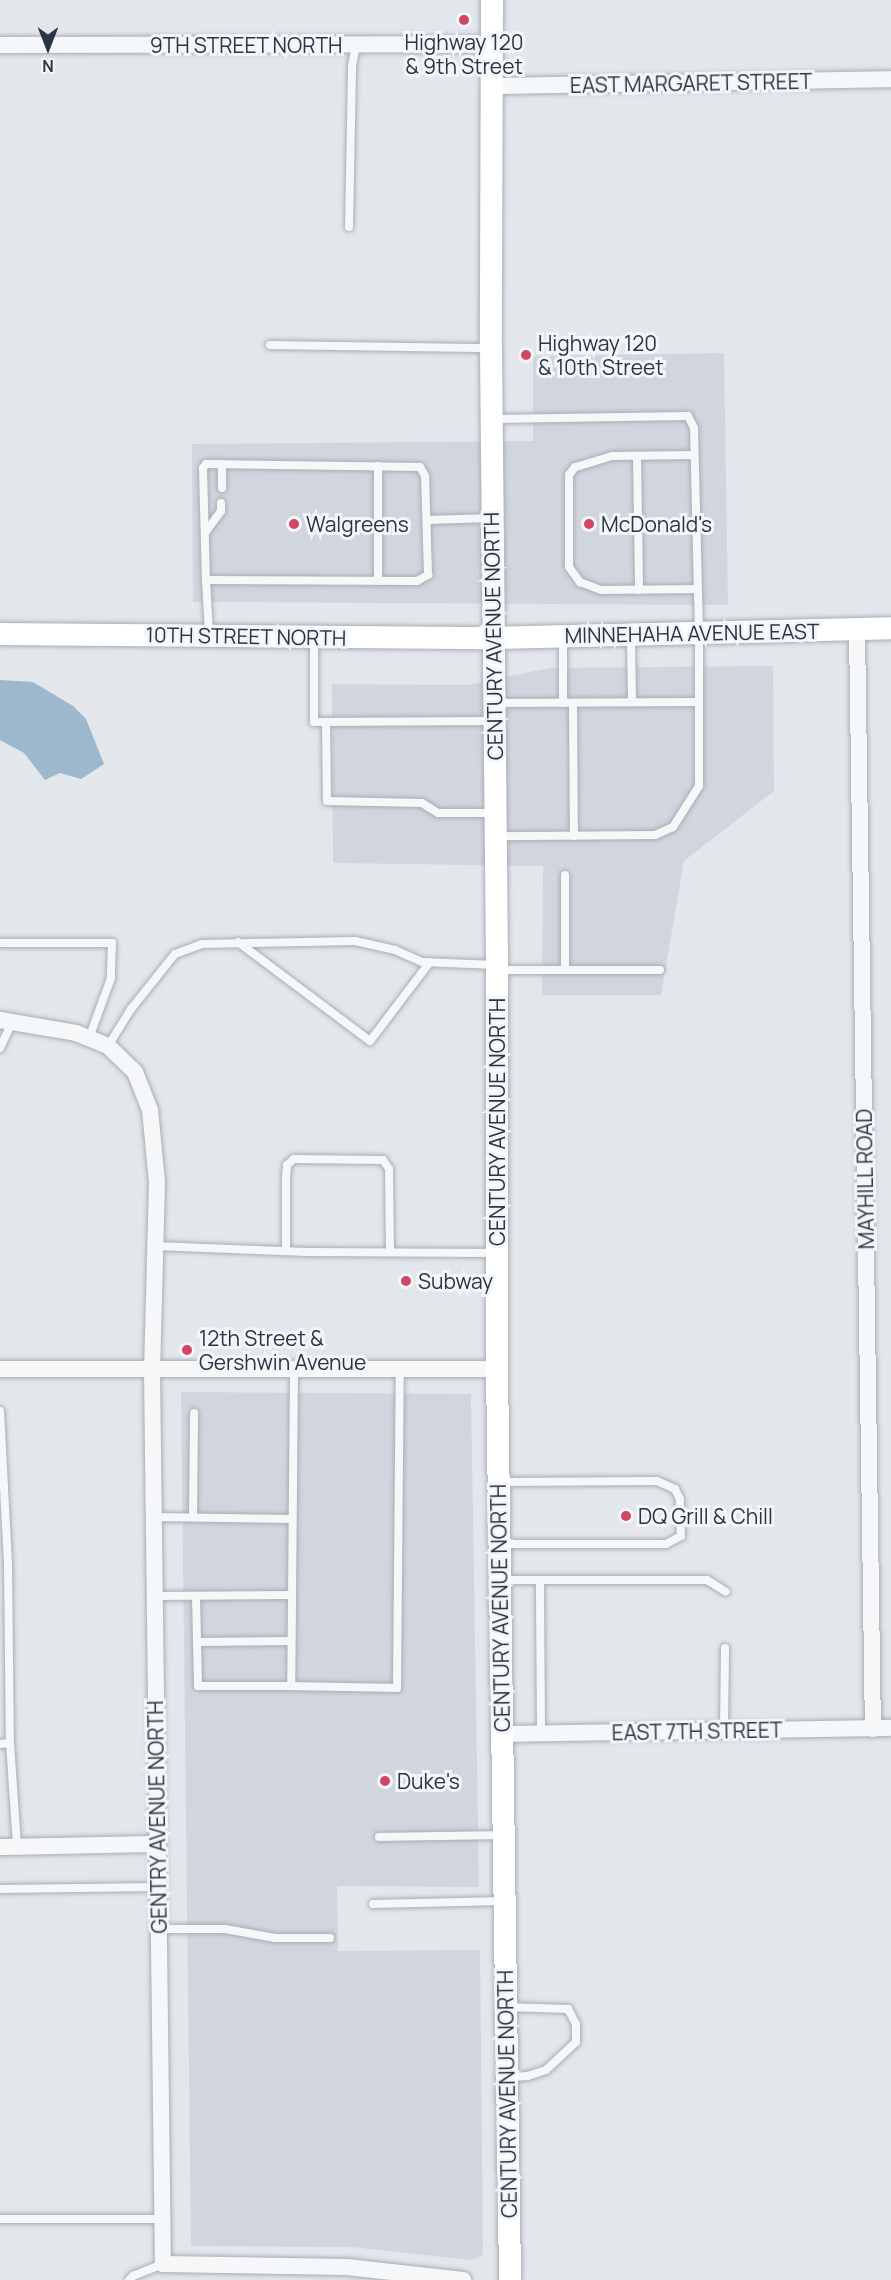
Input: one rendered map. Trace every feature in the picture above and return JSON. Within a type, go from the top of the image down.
[{"type":"main road","name":"CENTURY AVENUE NORTH","points":[[492,0],[491,419],[497,967],[497,1369],[510,2280]]},
{"type":"main road","name":"MINNEHAHA AVENUE EAST","points":[[493,638],[891,628]]},
{"type":"main road","name":"10TH STREET NORTH","points":[[0,634],[493,638]]},
{"type":"street","name":"9TH STREET NORTH","points":[[0,45],[492,44]]},
{"type":"street","name":"EAST MARGARET STREET","points":[[492,86],[891,80]]},
{"type":"street","name":"MAYHILL ROAD","points":[[857,629],[873,1729]]},
{"type":"street","points":[[6,1021],[76,1033],[108,1046]]},
{"type":"street","name":"GENTRY AVENUE NORTH","points":[[108,1046],[135,1072],[150,1110],[157,1182],[152,1370],[163,2264]]},
{"type":"street","points":[[0,1369],[497,1369]]},
{"type":"street","name":"EAST 7TH STREET","points":[[502,1734],[891,1728]]},
{"type":"street","points":[[8,1847],[158,1844]]},
{"type":"street","points":[[163,2264],[347,2267],[463,2280]]},
{"type":"lane","points":[[349,227],[352,66],[356,45]]},
{"type":"lane","points":[[270,345],[491,348]]},
{"type":"lane","points":[[491,419],[688,416],[694,428],[699,633],[699,786],[673,827],[655,836],[495,836]]},
{"type":"lane","points":[[694,455],[612,456],[575,467],[569,475],[569,567],[580,582],[601,590],[697,589]]},
{"type":"lane","points":[[636,456],[639,590]]},
{"type":"lane","points":[[207,580],[417,580],[428,575],[425,476],[420,467],[206,464],[203,468],[205,532],[209,635]]},
{"type":"lane","points":[[222,464],[222,488]]},
{"type":"lane","points":[[378,466],[378,580]]},
{"type":"lane","points":[[205,532],[221,511],[221,502]]},
{"type":"lane","points":[[428,519],[492,518]]},
{"type":"lane","points":[[631,634],[632,702]]},
{"type":"lane","points":[[563,636],[574,836]]},
{"type":"lane","points":[[314,637],[314,722],[494,712],[568,702],[699,702]]},
{"type":"lane","points":[[326,722],[327,801],[422,803],[438,813],[495,813]]},
{"type":"lane","points":[[565,875],[565,970]]},
{"type":"lane","points":[[108,1046],[131,1009],[176,954],[202,944],[355,941],[395,950],[422,962],[565,970],[660,970]]},
{"type":"lane","points":[[238,942],[370,1041],[430,962]]},
{"type":"lane","points":[[0,944],[112,943],[111,978],[89,1038]]},
{"type":"lane","points":[[0,1048],[6,1021]]},
{"type":"lane","points":[[286,1251],[287,1165],[294,1159],[382,1160],[389,1169],[390,1252]]},
{"type":"lane","points":[[155,1246],[286,1251],[498,1253]]},
{"type":"lane","points":[[196,1596],[198,1686],[396,1688],[400,1369]]},
{"type":"lane","points":[[291,1686],[294,1370]]},
{"type":"lane","points":[[0,1411],[8,1564],[10,1743],[8,1847]]},
{"type":"lane","points":[[193,1517],[194,1413]]},
{"type":"lane","points":[[499,1482],[657,1481],[675,1489],[680,1499],[681,1527],[681,1536],[666,1544],[500,1544]]},
{"type":"lane","points":[[154,1517],[292,1519]]},
{"type":"lane","points":[[500,1580],[707,1580],[726,1592]]},
{"type":"lane","points":[[540,1580],[541,1733]]},
{"type":"lane","points":[[154,1596],[292,1595]]},
{"type":"lane","points":[[198,1642],[291,1641]]},
{"type":"lane","points":[[724,1731],[725,1648]]},
{"type":"lane","points":[[0,1744],[10,1743]]},
{"type":"lane","points":[[379,1837],[504,1835]]},
{"type":"lane","points":[[0,1889],[158,1887]]},
{"type":"lane","points":[[373,1904],[504,1901]]},
{"type":"lane","points":[[159,1929],[225,1929],[275,1938],[330,1938]]},
{"type":"lane","points":[[506,2007],[568,2009],[576,2024],[576,2042],[546,2070],[528,2076],[507,2077]]},
{"type":"lane","points":[[0,2219],[162,2219]]},
{"type":"lane","points":[[129,2280],[133,2276],[163,2264]]},
{"type":"shaded area","points":[[724,353],[728,605],[193,602],[192,444],[533,441],[533,356]]},
{"type":"shaded area","points":[[773,666],[774,791],[684,861],[661,995],[542,995],[543,866],[333,863],[332,684],[467,685],[550,668]]},
{"type":"shaded area","points":[[181,1392],[471,1394],[479,1887],[337,1886],[338,1951],[480,1950],[483,2255],[471,2260],[351,2247],[191,2246]]},
{"type":"water","points":[[0,680],[33,682],[73,706],[86,719],[104,764],[81,779],[60,773],[45,780],[24,753],[0,740]]},
{"type":"place","name":"Highway 120 & 9th Street","points":[[464,20]]},
{"type":"place","name":"Highway 120 & 10th Street","points":[[526,355]]},
{"type":"place","name":"Walgreens","points":[[294,524]]},
{"type":"place","name":"McDonald's","points":[[589,524]]},
{"type":"place","name":"Subway","points":[[406,1281]]},
{"type":"place","name":"12th Street & Gershwin Avenue","points":[[187,1350]]},
{"type":"place","name":"DQ Grill & Chill","points":[[626,1516]]},
{"type":"place","name":"Duke's","points":[[385,1781]]}]
